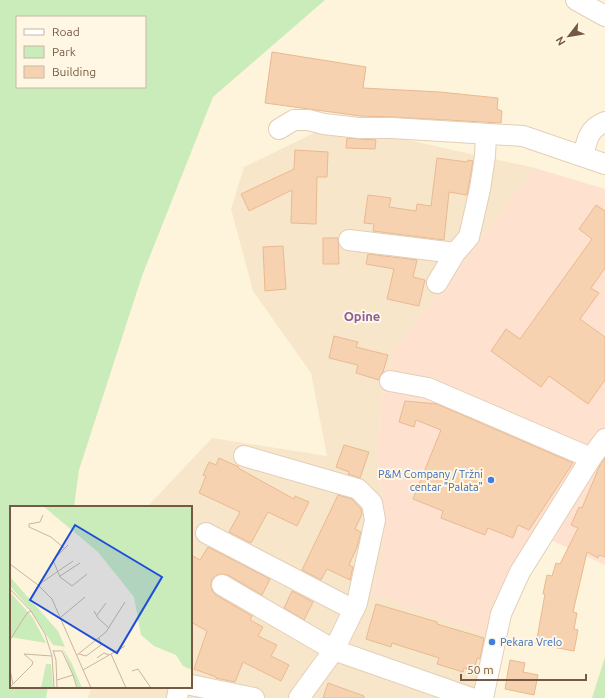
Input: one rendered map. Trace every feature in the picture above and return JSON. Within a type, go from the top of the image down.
[{"type":"street","points":[[576,0],[605,16]]},
{"type":"street","points":[[279,128],[294,120],[308,120],[324,124],[359,128],[392,128],[523,136],[605,164]]},
{"type":"street","points":[[584,156],[588,135],[596,126],[605,122]]},
{"type":"street","points":[[437,283],[455,254],[469,237],[480,189],[485,156],[486,134]]},
{"type":"street","points":[[349,240],[455,254]]},
{"type":"street","points":[[390,381],[428,388],[591,458]]},
{"type":"street","points":[[483,698],[501,614],[520,572],[591,458],[605,439]]},
{"type":"street","points":[[244,456],[358,489],[372,502],[375,520],[357,603],[334,650],[299,698]]},
{"type":"street","points":[[206,533],[354,610]]},
{"type":"street","points":[[222,585],[334,650],[471,698]]},
{"type":"street","points":[[192,685],[254,698]]},
{"type":"street","points":[[177,698],[179,688]]},
{"type":"shaded area","points":[[314,133],[390,136],[535,168],[394,350],[383,393],[377,453],[384,516],[382,561],[372,593],[489,635],[475,698],[88,698],[91,688],[192,688],[192,506],[148,506],[212,438],[327,456],[311,373],[253,291],[231,209],[244,167]]},
{"type":"shaded area","points":[[535,168],[605,189],[605,430],[489,635],[372,594],[382,561],[384,516],[377,453],[383,393],[394,350]]},
{"type":"shaded area","points":[[594,453],[605,458],[605,565],[553,541]]},
{"type":"green space","points":[[0,0],[325,0],[213,97],[142,276],[79,470],[74,506],[10,506],[10,688],[48,688],[46,698],[0,698]]},
{"type":"green space","points":[[605,657],[605,698],[592,698]]},
{"type":"building","points":[[272,52],[366,67],[363,88],[440,92],[498,98],[497,109],[502,111],[501,123],[360,116],[265,103]]},
{"type":"building","points":[[347,138],[376,140],[375,149],[346,148]]},
{"type":"building","points":[[295,150],[328,152],[327,177],[317,177],[316,224],[291,223],[292,190],[249,211],[241,194],[294,169]]},
{"type":"building","points":[[437,158],[467,162],[468,160],[473,161],[467,195],[449,192],[444,240],[373,231],[374,224],[364,223],[368,195],[391,198],[389,207],[416,211],[417,204],[431,206]]},
{"type":"building","points":[[596,205],[605,211],[605,268],[591,288],[599,293],[580,319],[605,337],[605,380],[588,404],[549,376],[541,387],[491,351],[506,329],[520,339],[592,239],[579,229]]},
{"type":"building","points":[[323,238],[338,238],[339,264],[323,264]]},
{"type":"building","points":[[283,246],[286,289],[265,291],[263,247]]},
{"type":"building","points":[[368,254],[417,260],[413,277],[425,280],[419,306],[387,299],[394,269],[366,264]]},
{"type":"building","points":[[334,336],[358,342],[356,347],[388,355],[379,380],[356,373],[358,365],[329,358]]},
{"type":"building","name":"P&M Company / Tržni centar \"Palata\"","points":[[405,401],[437,404],[573,463],[529,530],[518,525],[513,538],[488,528],[485,535],[441,518],[443,511],[413,499],[441,430],[416,420],[414,427],[399,422]]},
{"type":"building","points":[[344,445],[369,452],[360,478],[348,474],[349,472],[336,467]]},
{"type":"building","points":[[219,458],[239,467],[238,468],[294,499],[295,496],[309,502],[297,526],[268,512],[251,543],[229,532],[240,512],[199,493],[206,476],[203,475],[209,462],[216,465]]},
{"type":"building","points":[[605,458],[605,557],[599,555],[598,558],[587,552],[573,612],[577,613],[574,629],[578,630],[574,651],[536,644],[547,575],[552,576],[556,563],[560,564],[578,528],[571,525],[579,507],[582,508],[600,465]]},
{"type":"building","points":[[338,495],[352,499],[361,509],[362,514],[355,529],[361,532],[357,547],[349,565],[353,567],[350,580],[327,569],[321,580],[302,570]]},
{"type":"building","points":[[208,547],[270,579],[262,595],[228,575],[217,575],[212,579],[211,585],[212,591],[216,595],[252,616],[250,620],[263,627],[258,636],[277,645],[271,656],[289,665],[281,681],[243,662],[235,682],[216,678],[194,669],[207,631],[192,623],[192,556],[200,560]]},
{"type":"building","points":[[292,591],[313,602],[304,620],[284,608]]},
{"type":"building","points":[[376,604],[484,638],[480,659],[477,658],[474,671],[464,668],[463,672],[437,664],[439,658],[392,643],[391,647],[366,639]]},
{"type":"building","points":[[510,660],[525,663],[523,672],[538,675],[534,695],[505,689]]},
{"type":"building","points":[[328,683],[364,696],[364,698],[323,698]]},
{"type":"place","name":"P&M Company / Tržni centar \"Palata\"","points":[[491,480]]},
{"type":"place","name":"Pekara Vrelo","points":[[492,642]]},
{"type":"district","name":"Opine","points":[[362,316]]}]
